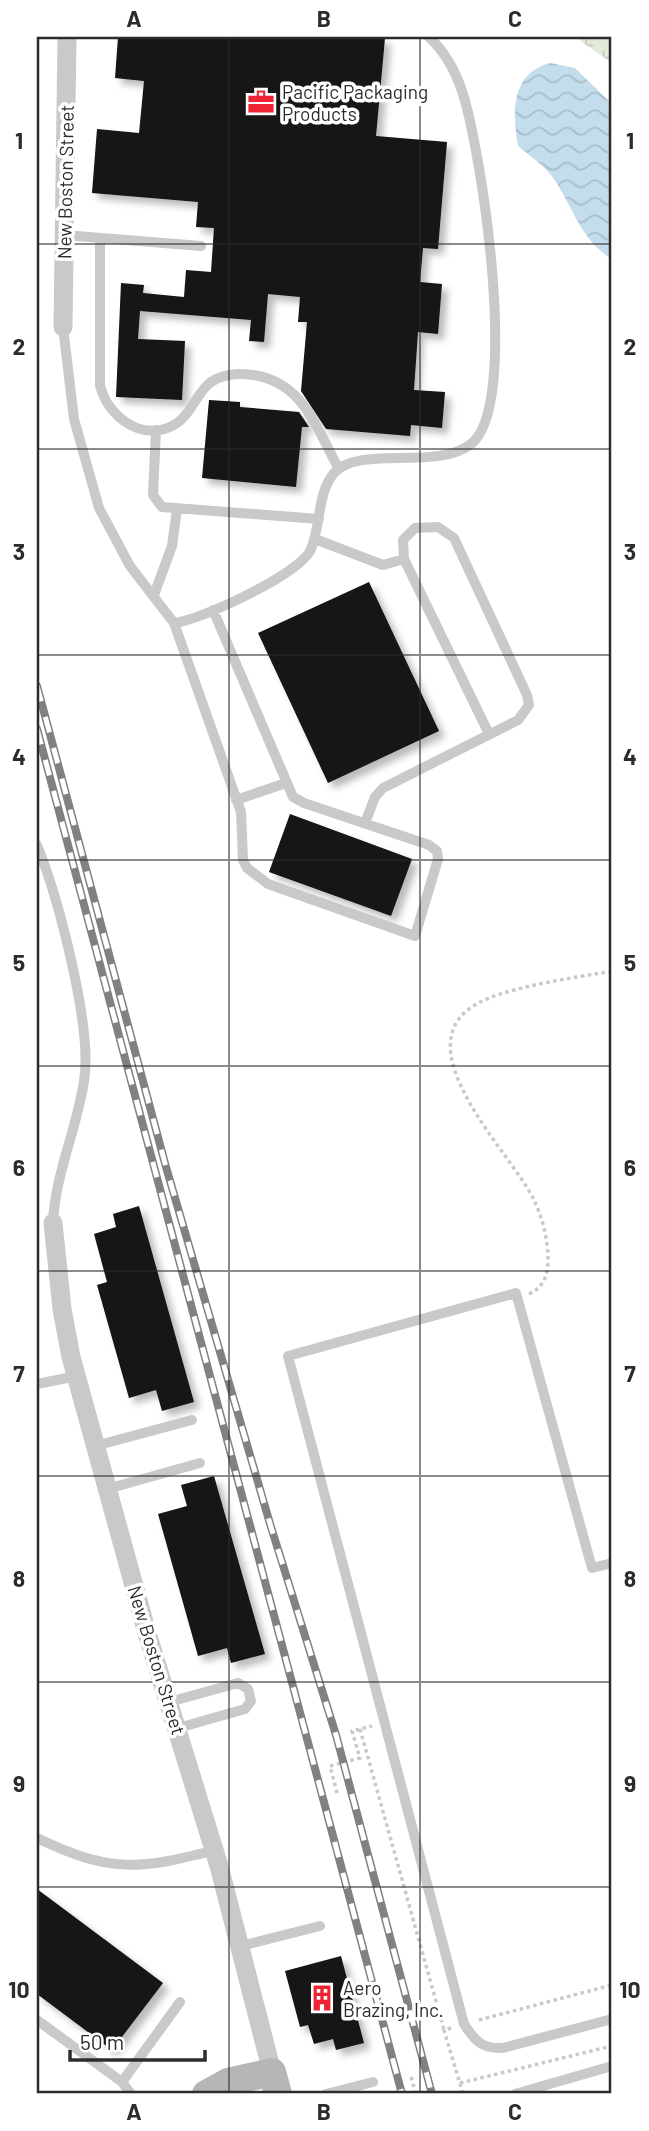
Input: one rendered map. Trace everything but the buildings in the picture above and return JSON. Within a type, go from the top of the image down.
[{"type":"main road","points":[[206,2094],[228,2082],[275,2083]]},
{"type":"street","name":"New Boston Street","points":[[63,327],[67,37]]},
{"type":"street","name":"New Boston Street","points":[[53,1223],[62,1309],[95,1446],[215,1850],[275,2083]]},
{"type":"lane","points":[[174,623],[192,620],[299,566],[309,554],[315,539],[327,485],[339,469],[354,461],[409,459],[454,452],[470,445],[480,434],[491,386],[495,328],[489,229],[463,92],[446,57],[429,37]]},
{"type":"lane","points":[[64,235],[201,246]]},
{"type":"lane","points":[[100,238],[99,374],[102,395],[108,406],[126,423],[156,430],[176,423],[186,415],[210,383],[234,374],[261,376],[283,385],[303,403],[339,469]]},
{"type":"lane","points":[[63,327],[74,419],[99,509],[125,558],[174,623],[236,800],[244,830],[243,860],[259,880],[415,936],[438,854],[429,845],[300,802],[286,783],[213,610]]},
{"type":"lane","points":[[156,430],[154,498],[162,507],[319,519]]},
{"type":"lane","points":[[154,595],[172,546],[177,509]]},
{"type":"lane","points":[[365,824],[375,797],[383,788],[489,734],[524,715],[528,698],[456,541],[442,528],[415,528],[403,540],[404,559],[489,734]]},
{"type":"lane","points":[[315,539],[383,565],[404,559]]},
{"type":"lane","points":[[236,800],[286,783]]},
{"type":"lane","points":[[37,845],[58,915],[86,1042],[84,1082],[58,1187],[53,1223]]},
{"type":"lane","points":[[612,1563],[592,1568],[516,1293],[288,1356],[464,2024],[475,2042],[489,2048],[503,2048],[612,2019]]},
{"type":"lane","points":[[37,1384],[77,1376]]},
{"type":"lane","points":[[95,1446],[192,1420]]},
{"type":"lane","points":[[107,1489],[200,1463]]},
{"type":"lane","points":[[170,1702],[238,1683],[247,1687],[251,1697],[245,1709],[178,1728]]},
{"type":"lane","points":[[37,1838],[85,1859],[127,1867],[153,1866],[215,1850]]},
{"type":"lane","points":[[241,1946],[320,1926]]},
{"type":"lane","points":[[122,2082],[180,2002]]},
{"type":"lane","points":[[37,2020],[122,2082],[131,2094]]},
{"type":"lane","points":[[515,2094],[612,2066]]},
{"type":"lane","points":[[326,2094],[373,2082]]},
{"type":"path","points":[[517,1299],[534,1292],[547,1275],[548,1253],[541,1219],[525,1183],[466,1096],[453,1068],[451,1036],[460,1017],[481,1002],[532,987],[612,971]]},
{"type":"path","points":[[337,1793],[330,1766],[360,1758],[352,1731],[384,1723]]},
{"type":"path","points":[[360,1729],[463,2094]]},
{"type":"path","points":[[444,2030],[612,1985]]},
{"type":"path","points":[[460,2083],[612,2046]]},
{"type":"path","points":[[411,2077],[416,2094]]},
{"type":"green space","points":[[575,37],[612,37],[612,63]]},
{"type":"water","points":[[551,63],[575,68],[612,104],[612,259],[585,233],[550,174],[518,146],[515,107],[521,84],[538,68]]},
{"type":"railway","points":[[37,686],[166,1167],[271,1527],[336,1735],[432,2094]]},
{"type":"railway","points":[[37,729],[402,2094]]},
{"type":"place","name":"Pacific Packaging Products","points":[[261,102]]},
{"type":"place","name":"Aero Brazing, Inc.","points":[[322,1998]]}]
